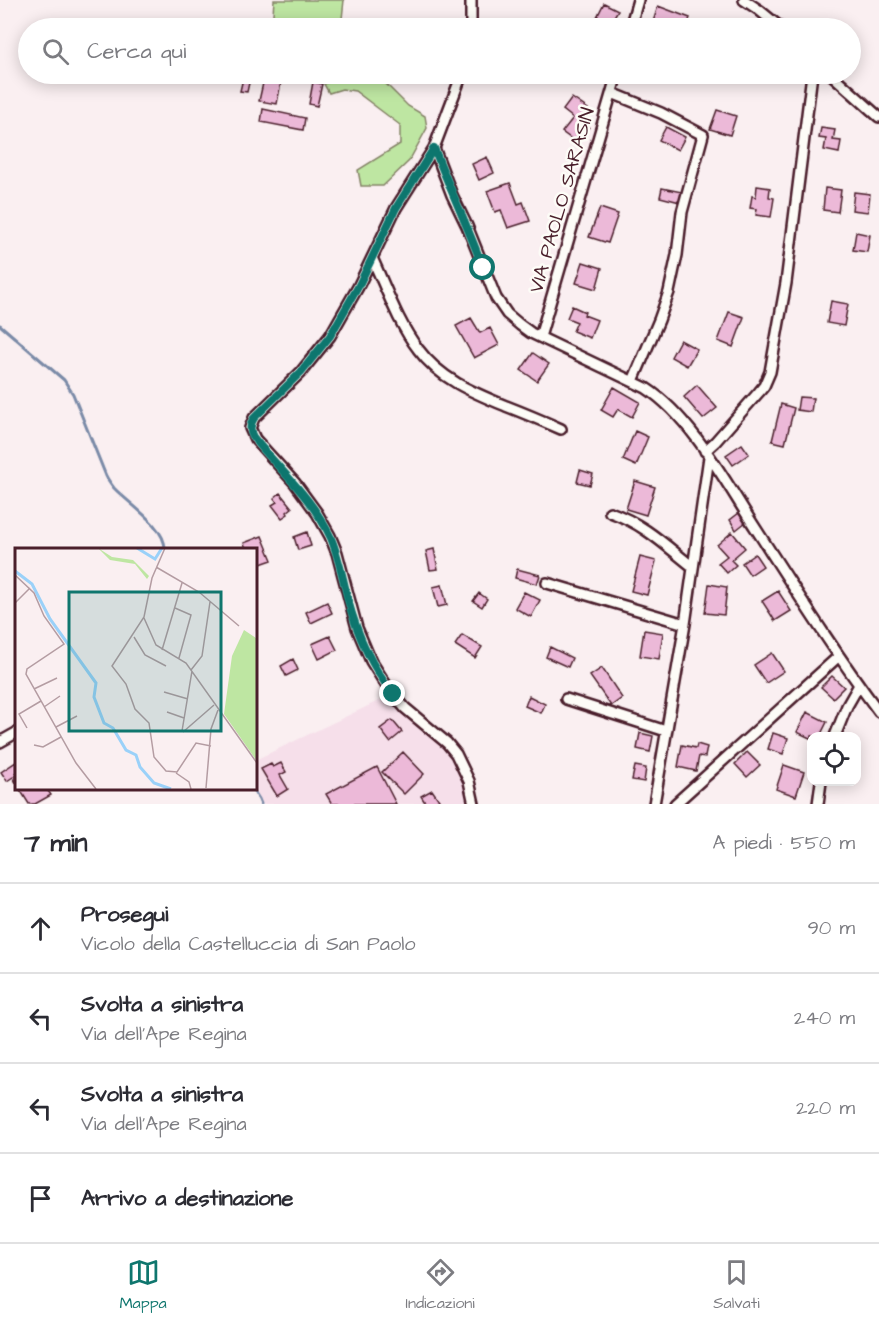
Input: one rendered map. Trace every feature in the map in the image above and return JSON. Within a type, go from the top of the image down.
[{"type":"street","points":[[471,0],[471,18]]},
{"type":"street","points":[[633,18],[638,0]]},
{"type":"street","points":[[744,0],[769,18]]},
{"type":"street","points":[[458,84],[434,148],[396,208],[358,287],[330,336],[301,372],[254,418],[250,430],[255,439],[307,498],[330,536],[337,553],[357,628],[382,680],[405,708],[456,753],[469,781],[474,804]]},
{"type":"street","name":"VIA PAOLO SARASIN","points":[[540,337],[614,84]]},
{"type":"street","points":[[654,804],[685,624],[707,454],[764,386],[770,372],[786,284],[811,84]]},
{"type":"street","points":[[842,84],[879,117]]},
{"type":"street","points":[[612,93],[661,113],[703,135],[682,212],[677,255],[669,292],[633,381]]},
{"type":"street","points":[[434,148],[498,302],[511,318],[525,329],[633,381],[668,405],[707,454],[805,606],[879,712]]},
{"type":"street","points":[[372,258],[414,344],[436,369],[473,392],[561,429]]},
{"type":"street","points":[[610,512],[638,524],[693,567]]},
{"type":"street","points":[[547,583],[685,624]]},
{"type":"street","points":[[675,804],[839,656]]},
{"type":"street","points":[[836,732],[842,716],[859,685]]},
{"type":"street","points":[[566,699],[666,732]]},
{"type":"street","points":[[0,742],[15,734]]},
{"type":"street","points":[[818,804],[820,786]]},
{"type":"shaded area","points":[[393,694],[447,743],[463,765],[474,804],[260,804],[252,789],[256,789],[256,760]]},
{"type":"green space","points":[[274,0],[344,0],[342,18],[274,18]]},
{"type":"green space","points":[[324,84],[386,84],[408,106],[425,116],[427,128],[409,161],[383,186],[361,186],[358,170],[400,144],[400,125],[355,91],[342,89],[329,93]]},
{"type":"building","points":[[604,3],[618,10],[613,18],[596,18]]},
{"type":"building","points":[[658,6],[690,18],[654,18]]},
{"type":"building","points":[[242,84],[249,84],[247,92],[240,91]]},
{"type":"building","points":[[263,84],[281,84],[277,104],[259,101]]},
{"type":"building","points":[[313,84],[322,84],[317,106],[309,104]]},
{"type":"building","points":[[572,98],[588,109],[580,120],[589,127],[577,143],[562,132],[573,118],[563,110]]},
{"type":"building","points":[[263,109],[305,118],[303,130],[261,122]]},
{"type":"building","points":[[717,110],[736,116],[730,135],[710,129]]},
{"type":"building","points":[[666,127],[685,137],[678,150],[659,140]]},
{"type":"building","points":[[821,128],[835,130],[833,140],[841,141],[839,153],[824,150],[826,139],[819,138]]},
{"type":"building","points":[[487,157],[494,173],[479,180],[472,164]]},
{"type":"building","points":[[510,183],[518,204],[523,202],[530,221],[508,228],[501,210],[495,212],[487,191]]},
{"type":"building","points":[[757,186],[770,188],[769,197],[774,198],[771,217],[756,215],[757,209],[750,208],[752,196],[756,197]]},
{"type":"building","points":[[662,188],[682,192],[680,202],[660,197]]},
{"type":"building","points":[[825,188],[841,190],[838,212],[823,210]]},
{"type":"building","points":[[854,192],[870,194],[868,212],[852,210]]},
{"type":"building","points":[[600,208],[618,214],[608,243],[589,237]]},
{"type":"building","points":[[856,232],[870,235],[867,252],[853,250]]},
{"type":"building","points":[[583,262],[602,268],[596,289],[576,283]]},
{"type":"building","points":[[831,301],[848,304],[844,326],[827,323]]},
{"type":"building","points":[[572,306],[585,312],[584,315],[597,320],[590,338],[573,331],[577,322],[567,318]]},
{"type":"building","points":[[729,312],[744,317],[733,347],[718,341]]},
{"type":"building","points":[[471,318],[480,333],[490,328],[499,345],[474,358],[456,326]]},
{"type":"building","points":[[680,340],[697,349],[687,366],[671,357]]},
{"type":"building","points":[[533,353],[549,364],[537,381],[521,370]]},
{"type":"building","points":[[697,385],[717,408],[703,419],[684,397]]},
{"type":"building","points":[[614,387],[640,402],[632,417],[618,409],[613,417],[601,410]]},
{"type":"building","points":[[799,397],[813,398],[811,412],[797,410]]},
{"type":"building","points":[[781,404],[794,408],[785,444],[772,441]]},
{"type":"building","points":[[635,431],[648,437],[636,466],[623,460]]},
{"type":"building","points":[[742,444],[749,454],[733,465],[726,455]]},
{"type":"building","points":[[580,470],[593,474],[590,485],[577,482]]},
{"type":"building","points":[[635,481],[655,487],[646,515],[626,509]]},
{"type":"building","points":[[280,493],[292,508],[282,518],[272,505],[277,502],[274,498]]},
{"type":"building","points":[[739,513],[746,522],[736,530],[730,520]]},
{"type":"building","points":[[307,532],[311,546],[298,550],[294,537]]},
{"type":"building","points":[[732,532],[745,548],[731,560],[736,565],[727,573],[718,563],[727,556],[717,545]]},
{"type":"building","points":[[262,536],[272,560],[256,566],[256,548],[246,548],[244,543]]},
{"type":"building","points":[[434,549],[438,569],[430,570],[426,551]]},
{"type":"building","points":[[755,554],[763,566],[750,575],[742,563]]},
{"type":"building","points":[[640,557],[656,561],[647,595],[631,591]]},
{"type":"building","points":[[517,569],[540,575],[537,584],[515,578]]},
{"type":"building","points":[[709,584],[727,587],[724,615],[705,613]]},
{"type":"building","points":[[442,585],[447,605],[438,607],[433,587]]},
{"type":"building","points":[[778,591],[791,611],[775,621],[762,601]]},
{"type":"building","points":[[524,592],[540,600],[531,617],[515,608]]},
{"type":"building","points":[[479,593],[487,599],[482,607],[473,601]]},
{"type":"building","points":[[327,602],[332,613],[311,623],[306,612]]},
{"type":"building","points":[[644,630],[663,633],[659,659],[640,656]]},
{"type":"building","points":[[462,635],[482,647],[475,658],[455,645]]},
{"type":"building","points":[[330,636],[337,650],[319,659],[312,644]]},
{"type":"building","points":[[550,647],[572,658],[568,667],[546,657]]},
{"type":"building","points":[[772,653],[784,671],[766,683],[754,665]]},
{"type":"building","points":[[293,659],[298,670],[286,676],[281,666]]},
{"type":"building","points":[[602,668],[622,698],[611,706],[590,676]]},
{"type":"building","points":[[832,676],[844,687],[833,698],[821,687]]},
{"type":"building","points":[[529,696],[545,704],[541,713],[525,706]]},
{"type":"building","points":[[807,712],[827,722],[822,732],[807,732],[807,737],[797,732]]},
{"type":"building","points":[[392,720],[402,732],[390,742],[380,729]]},
{"type":"building","points":[[640,733],[653,736],[650,752],[637,749]]},
{"type":"building","points":[[773,733],[788,738],[783,754],[768,749]]},
{"type":"building","points":[[697,744],[707,747],[705,757],[699,756],[696,771],[678,767],[682,745],[696,748]]},
{"type":"building","points":[[403,752],[424,774],[404,794],[382,772]]},
{"type":"building","points":[[747,752],[760,765],[747,777],[735,764]]},
{"type":"building","points":[[15,763],[15,781],[13,777],[7,781],[1,772]]},
{"type":"building","points":[[281,763],[286,772],[280,775],[288,789],[277,796],[261,769],[271,764],[273,767]]},
{"type":"building","points":[[784,765],[804,772],[796,796],[776,789]]},
{"type":"building","points":[[635,766],[646,768],[644,782],[632,780]]},
{"type":"building","points":[[377,767],[396,804],[332,804],[326,794]]},
{"type":"building","points":[[20,789],[47,789],[51,795],[35,804],[29,804]]},
{"type":"building","points":[[432,790],[439,800],[433,804],[426,804],[421,796]]},
{"type":"waterway","points":[[0,325],[64,380],[73,394],[108,479],[114,488],[153,524],[163,540],[165,548]]},
{"type":"waterway","points":[[253,789],[261,804]]},
{"type":"route","points":[[393,694],[371,661],[360,636],[337,553],[330,536],[317,513],[295,483],[253,437],[250,425],[254,418],[315,357],[330,336],[358,287],[396,208],[434,148],[483,268]]}]
